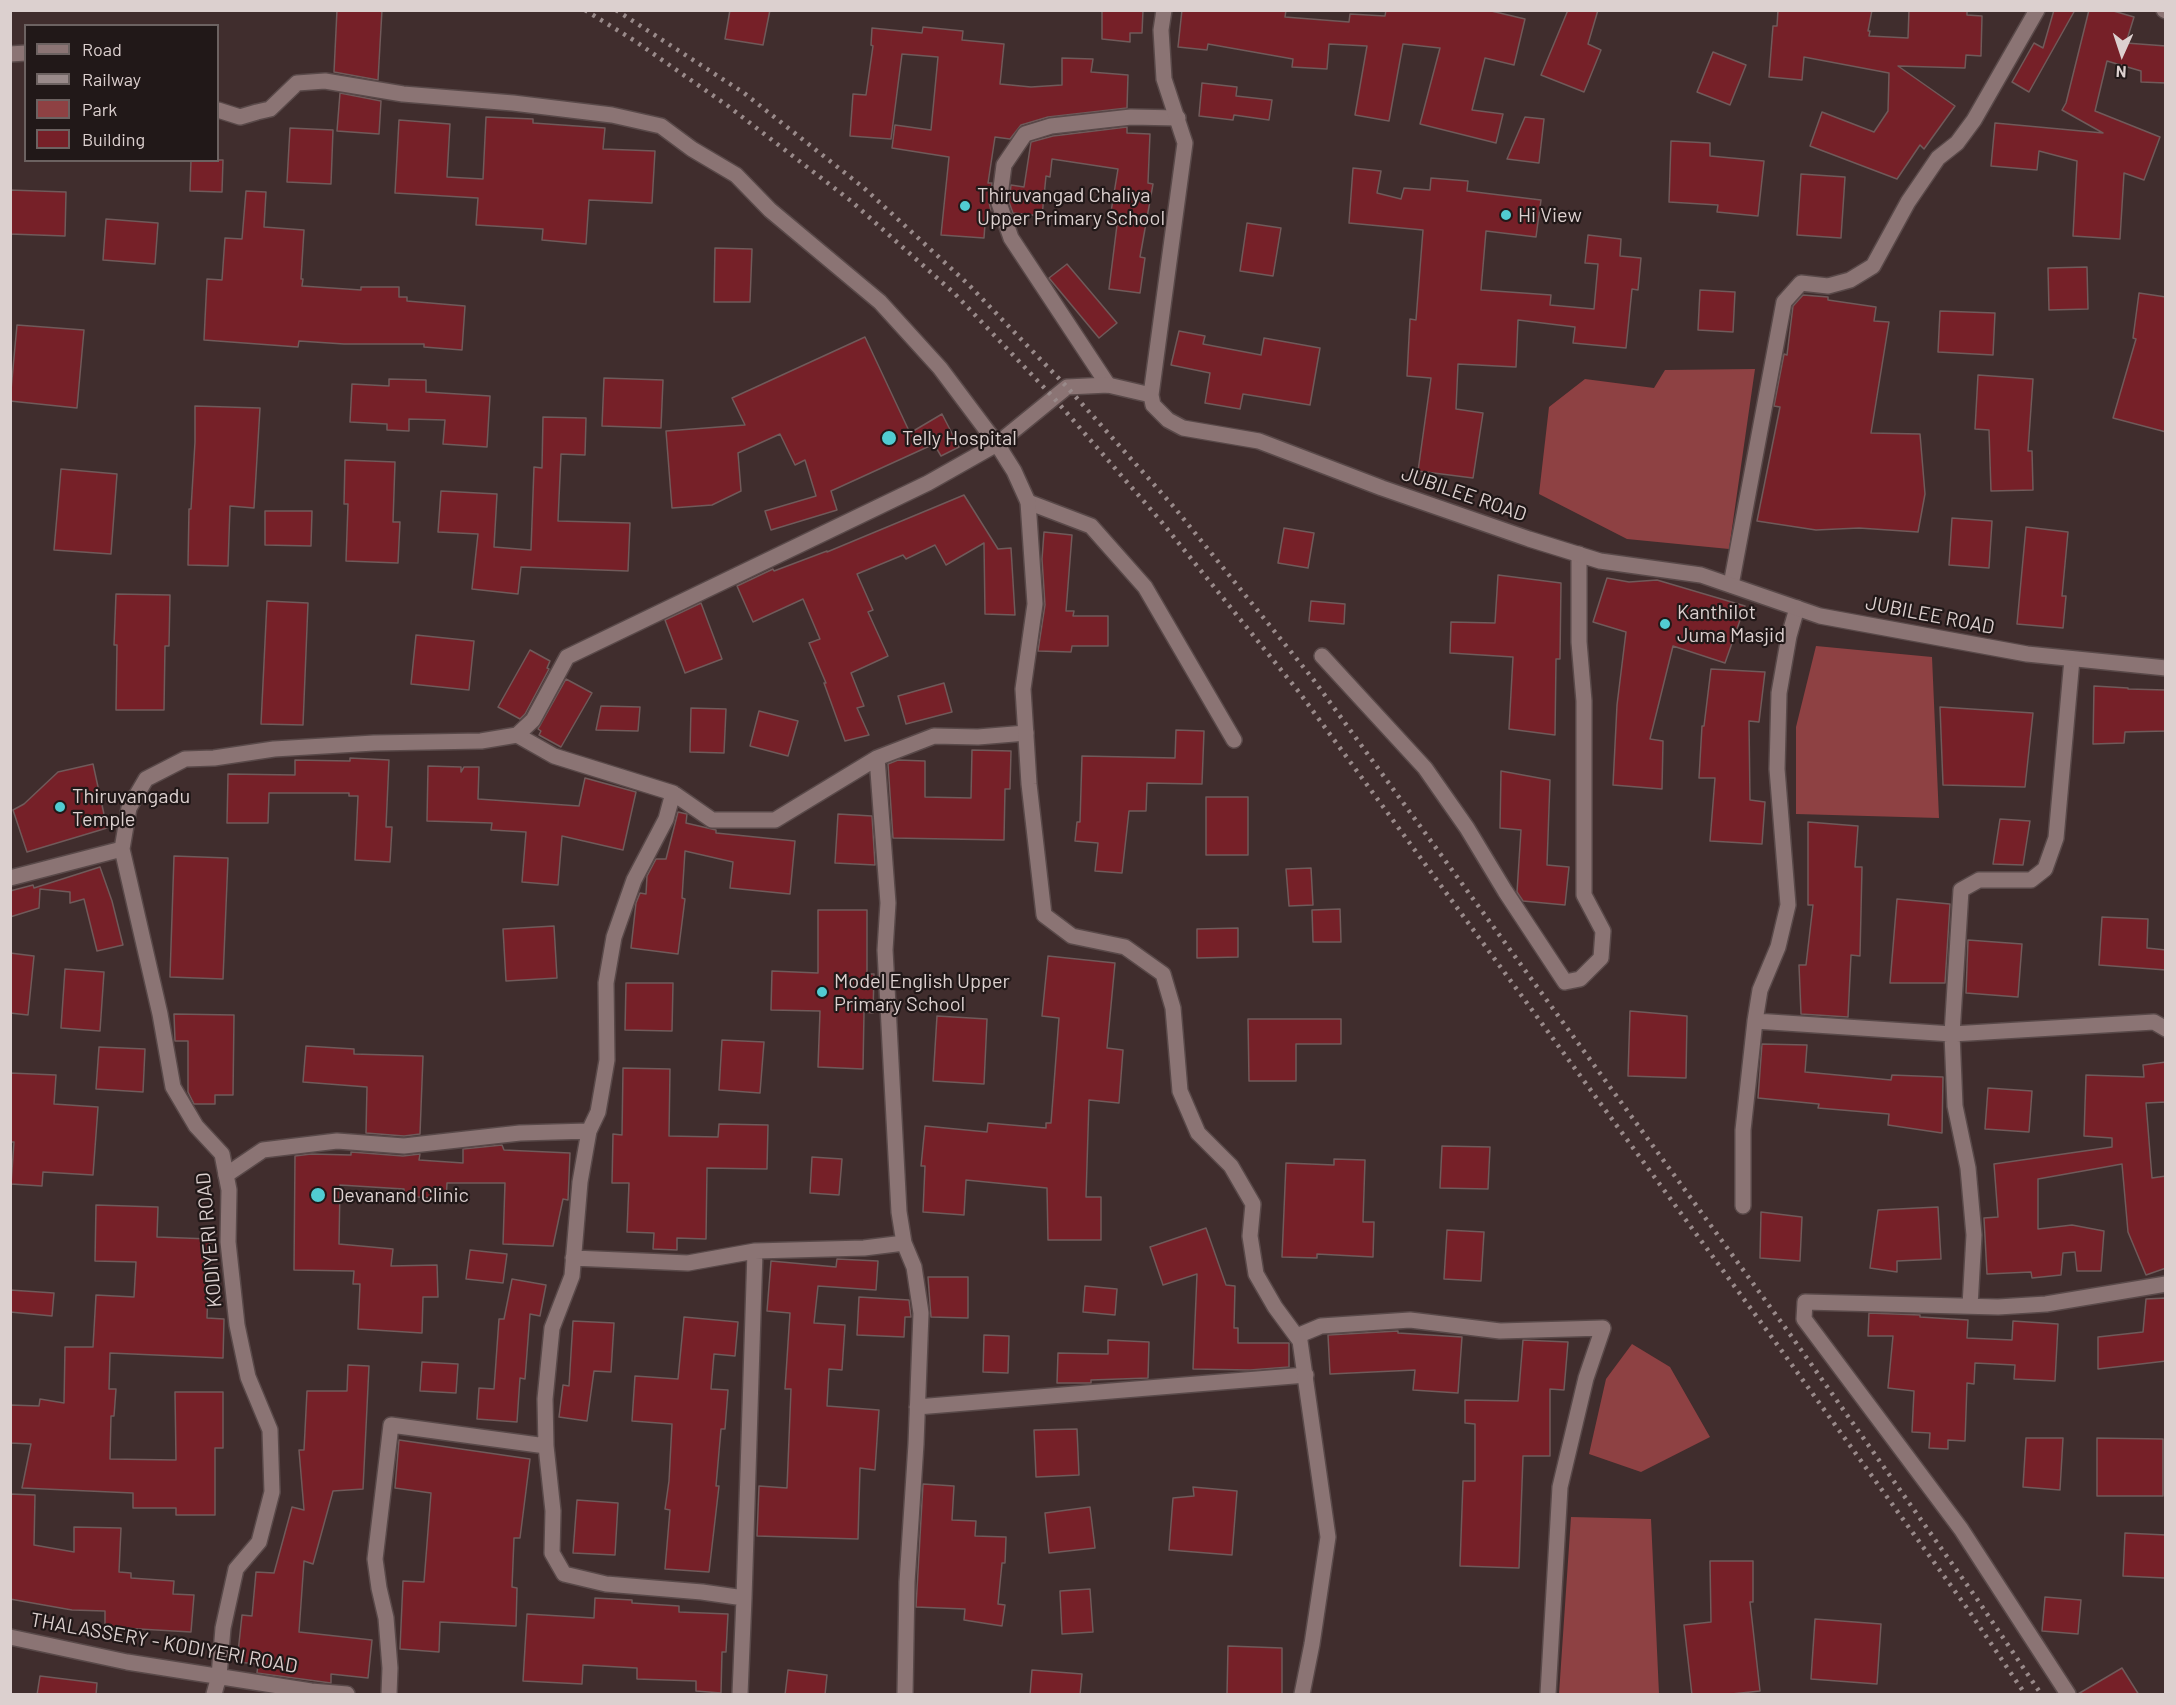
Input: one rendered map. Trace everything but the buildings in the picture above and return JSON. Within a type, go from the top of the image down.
[{"type":"street","points":[[10,878],[122,849],[129,808],[146,779],[186,759],[213,758],[274,748],[481,741],[517,735],[533,720],[567,657],[928,483],[997,444],[1067,387],[1108,385],[1151,395],[1185,143],[1164,79],[1161,30],[1164,10]]},
{"type":"street","points":[[1731,585],[1784,302],[1801,283],[1828,286],[1850,280],[1873,266],[1908,202],[1938,158],[1957,143],[1974,120],[2037,10]]},
{"type":"street","points":[[219,110],[240,117],[270,109],[297,83],[325,81],[403,94],[513,103],[612,115],[661,126],[692,149],[736,175],[770,210],[880,302],[940,368],[997,444],[1014,471],[1028,502],[1035,604],[1023,689],[1029,784],[1044,915],[1072,936],[1125,946],[1163,974],[1173,1008],[1180,1091],[1198,1133],[1231,1166],[1253,1204],[1250,1236],[1256,1274],[1275,1307],[1300,1341],[1328,1537],[1302,1695]]},
{"type":"street","points":[[1108,385],[1011,238],[999,203],[1004,165],[1025,134],[1051,126],[1131,117],[1178,118]]},
{"type":"street","name":"JUBILEE ROAD","points":[[1151,395],[1153,405],[1168,420],[1183,428],[1259,441],[1382,488],[1600,561],[1701,574],[1820,616],[2027,654],[2166,668]]},
{"type":"street","points":[[1028,502],[1091,526],[1144,587],[1234,740]]},
{"type":"street","points":[[1322,656],[1425,768],[1467,828],[1505,891],[1566,982],[1580,979],[1601,958],[1603,931],[1584,895],[1584,701],[1578,642],[1579,554]]},
{"type":"street","points":[[1743,1206],[1743,1130],[1755,1022],[1760,990],[1778,947],[1788,905],[1777,769],[1779,693],[1789,636],[1797,608]]},
{"type":"street","points":[[1970,1306],[1974,1235],[1968,1168],[1955,1106],[1952,1034],[1961,890],[1979,880],[2031,880],[2046,869],[2056,838],[2072,659]]},
{"type":"street","points":[[517,735],[554,756],[673,793],[712,820],[775,820],[877,758],[934,736],[978,737],[1026,733]]},
{"type":"street","points":[[877,758],[888,903],[885,950],[898,1188],[904,1243],[914,1267],[921,1313],[907,1582],[905,1695]]},
{"type":"street","points":[[673,793],[666,819],[634,880],[614,937],[606,983],[607,1060],[598,1112],[589,1131],[580,1182],[572,1276],[552,1328],[545,1399],[546,1446],[553,1511],[552,1553],[564,1574],[606,1584],[744,1598]]},
{"type":"street","name":"KODIYERI ROAD","points":[[122,849],[160,1014],[173,1088],[196,1126],[222,1154],[229,1190],[228,1242],[237,1325],[248,1377],[270,1430],[272,1492],[260,1542],[236,1569],[223,1628],[219,1676],[214,1695]]},
{"type":"street","points":[[1755,1022],[1952,1034],[2154,1022],[2166,1029]]},
{"type":"street","points":[[226,1175],[263,1150],[337,1141],[404,1146],[520,1133],[589,1131]]},
{"type":"street","points":[[573,1258],[688,1263],[755,1251],[864,1248],[904,1243]]},
{"type":"street","points":[[740,1695],[755,1251]]},
{"type":"street","points":[[2068,1695],[1961,1529],[1804,1319],[1805,1302],[1970,1306],[2046,1304],[2166,1284]]},
{"type":"street","points":[[1297,1336],[1321,1326],[1410,1320],[1500,1331],[1603,1328],[1586,1378],[1560,1487],[1548,1695]]},
{"type":"street","points":[[917,1407],[1306,1375]]},
{"type":"street","points":[[389,1695],[390,1668],[386,1618],[375,1559],[391,1425],[546,1446]]},
{"type":"street","name":"THALASSERY - KODIYERI ROAD","points":[[10,1637],[127,1662],[347,1695]]},
{"type":"green space","points":[[1755,369],[1729,549],[1627,539],[1539,494],[1549,407],[1585,379],[1654,388],[1665,370]]},
{"type":"green space","points":[[1816,646],[1932,657],[1939,818],[1796,814],[1796,727]]},
{"type":"green space","points":[[1632,1344],[1670,1367],[1710,1437],[1641,1472],[1589,1454],[1606,1379]]},
{"type":"green space","points":[[1571,1517],[1651,1519],[1659,1694],[1559,1694]]},
{"type":"railway","points":[[585,10],[635,41],[728,106],[851,201],[955,294],[1053,397],[1160,520],[1299,692],[1779,1347],[1967,1608],[2025,1694]]},
{"type":"railway","points":[[616,10],[744,93],[864,188],[968,284],[1067,387],[1174,507],[1313,679],[1792,1337],[1977,1599],[2041,1694]]},
{"type":"place","name":"Thiruvangad Chaliya Upper Primary School","points":[[965,206]]},
{"type":"place","name":"Hi View","points":[[1506,215]]},
{"type":"place","name":"Telly Hospital","points":[[889,438]]},
{"type":"place","name":"Kanthilot Juma Masjid","points":[[1665,624]]},
{"type":"place","name":"Thiruvangadu Temple","points":[[60,807]]},
{"type":"place","name":"Model English Upper Primary School","points":[[822,992]]},
{"type":"place","name":"Devanand Clinic","points":[[318,1195]]}]
